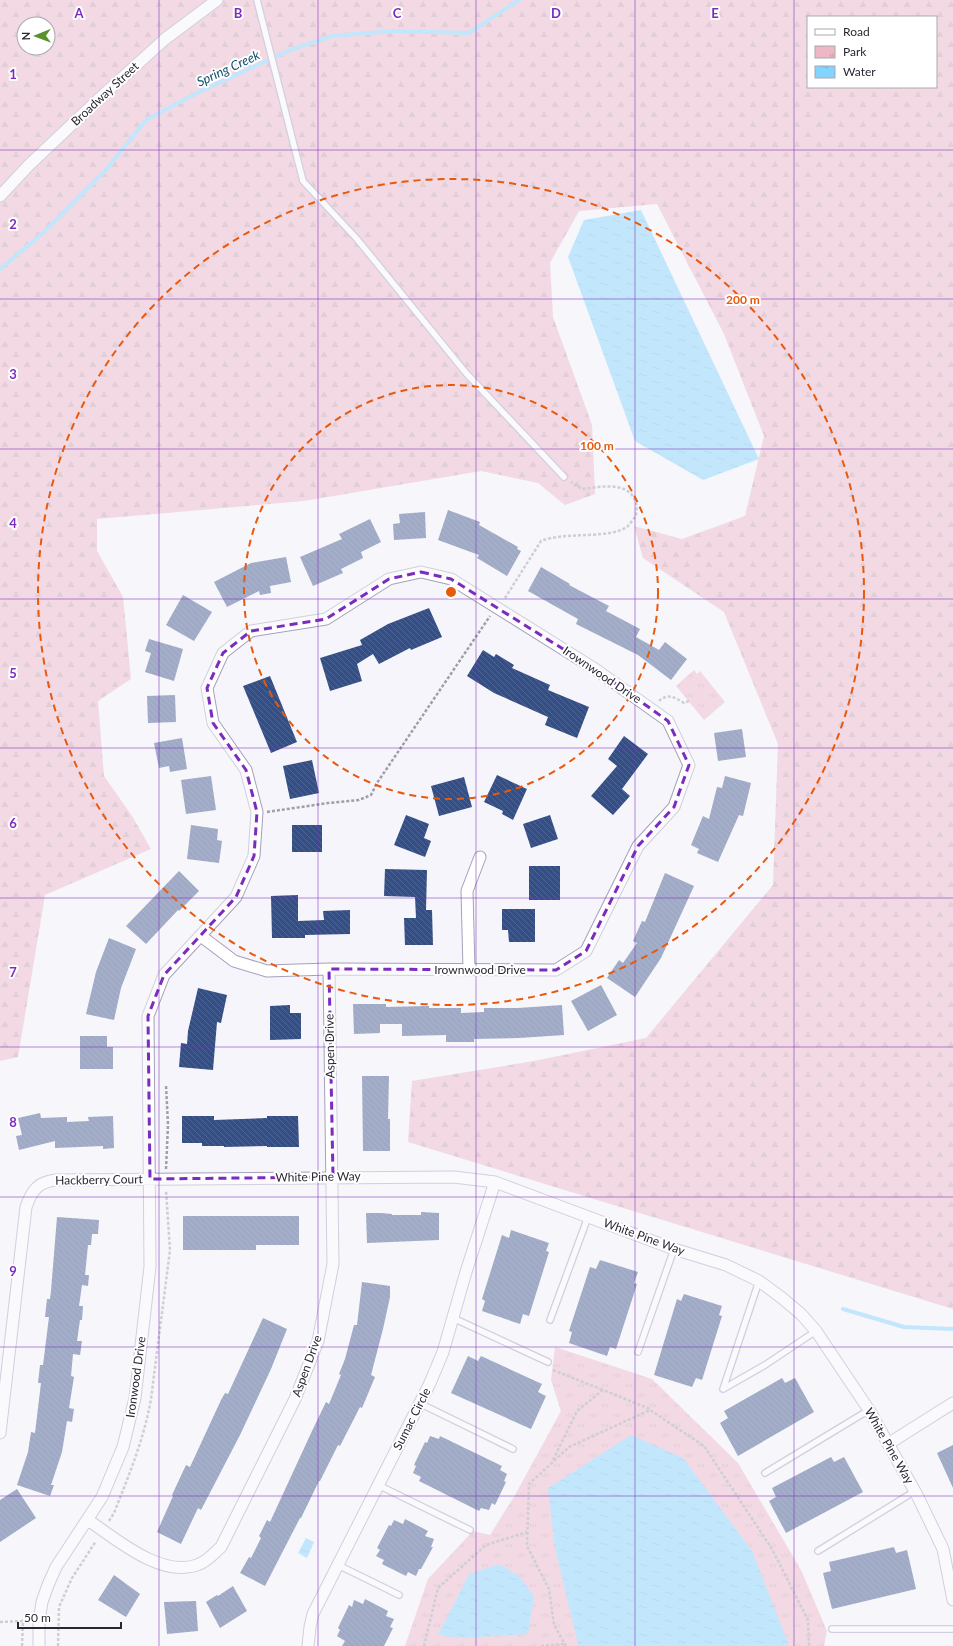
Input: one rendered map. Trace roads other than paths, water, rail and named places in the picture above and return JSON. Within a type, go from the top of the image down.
[{"type":"street","name":"Broadway Street","points":[[0,196],[29,165],[108,90],[165,39],[216,0]]},
{"type":"street","name":"Irownwood Drive","points":[[148,1087],[148,1016],[164,974],[236,897],[254,856],[257,812],[246,770],[213,722],[207,688],[223,653],[251,631],[326,619],[389,579],[421,572],[452,579],[595,669],[668,721],[689,765],[674,807],[638,846],[586,951],[556,970],[329,969],[268,971],[234,961],[201,936]]},
{"type":"street","points":[[469,970],[467,891],[480,857]]},
{"type":"street","name":"Aspen Drive","points":[[88,1520],[150,1561],[166,1567],[197,1565],[209,1558],[222,1547],[295,1399],[318,1341],[333,1264],[329,969]]},
{"type":"street","name":"Ironwood Drive","points":[[39,1646],[39,1621],[42,1602],[48,1585],[56,1567],[102,1497],[123,1447],[135,1398],[150,1267],[148,1087]]},
{"type":"street","name":"White Pine Way","points":[[150,1179],[454,1177],[495,1182],[674,1249],[726,1265],[759,1281],[792,1306],[816,1331],[869,1410],[915,1491],[943,1549],[953,1600]]},
{"type":"street","name":"Hackberry Court","points":[[0,1433],[26,1207],[32,1193],[38,1186],[46,1181],[150,1179]]},
{"type":"street","name":"Sumac Circle","points":[[308,1646],[313,1614],[420,1403],[443,1352],[466,1272],[495,1182]]},
{"type":"street","points":[[888,1444],[953,1403]]},
{"type":"lane","points":[[257,0],[303,181],[357,240],[466,373],[564,477]]},
{"type":"lane","points":[[550,1320],[588,1217]]},
{"type":"lane","points":[[638,1352],[674,1249]]},
{"type":"lane","points":[[759,1281],[723,1389],[765,1365],[816,1331]]},
{"type":"lane","points":[[453,1318],[548,1362]]},
{"type":"lane","points":[[420,1403],[513,1449]]},
{"type":"lane","points":[[765,1473],[869,1410]]},
{"type":"lane","points":[[378,1485],[470,1530]]},
{"type":"lane","points":[[818,1551],[915,1491]]},
{"type":"lane","points":[[338,1565],[399,1595]]},
{"type":"lane","points":[[832,1629],[953,1629]]},
{"type":"water","points":[[641,210],[759,459],[703,480],[635,441],[568,257],[584,220]]},
{"type":"water","points":[[631,1435],[683,1458],[752,1551],[788,1646],[580,1646],[578,1644],[555,1548],[548,1488]]},
{"type":"water","points":[[306,1538],[314,1542],[307,1558],[298,1553]]},
{"type":"water","points":[[499,1564],[519,1576],[534,1596],[528,1634],[463,1638],[438,1635],[469,1574]]},
{"type":"waterway","name":"Spring Creek","points":[[0,269],[44,232],[104,172],[146,120],[195,94],[290,50],[332,36],[393,31],[469,33],[519,0]]},
{"type":"waterway","points":[[843,1309],[904,1327],[953,1329]]}]
